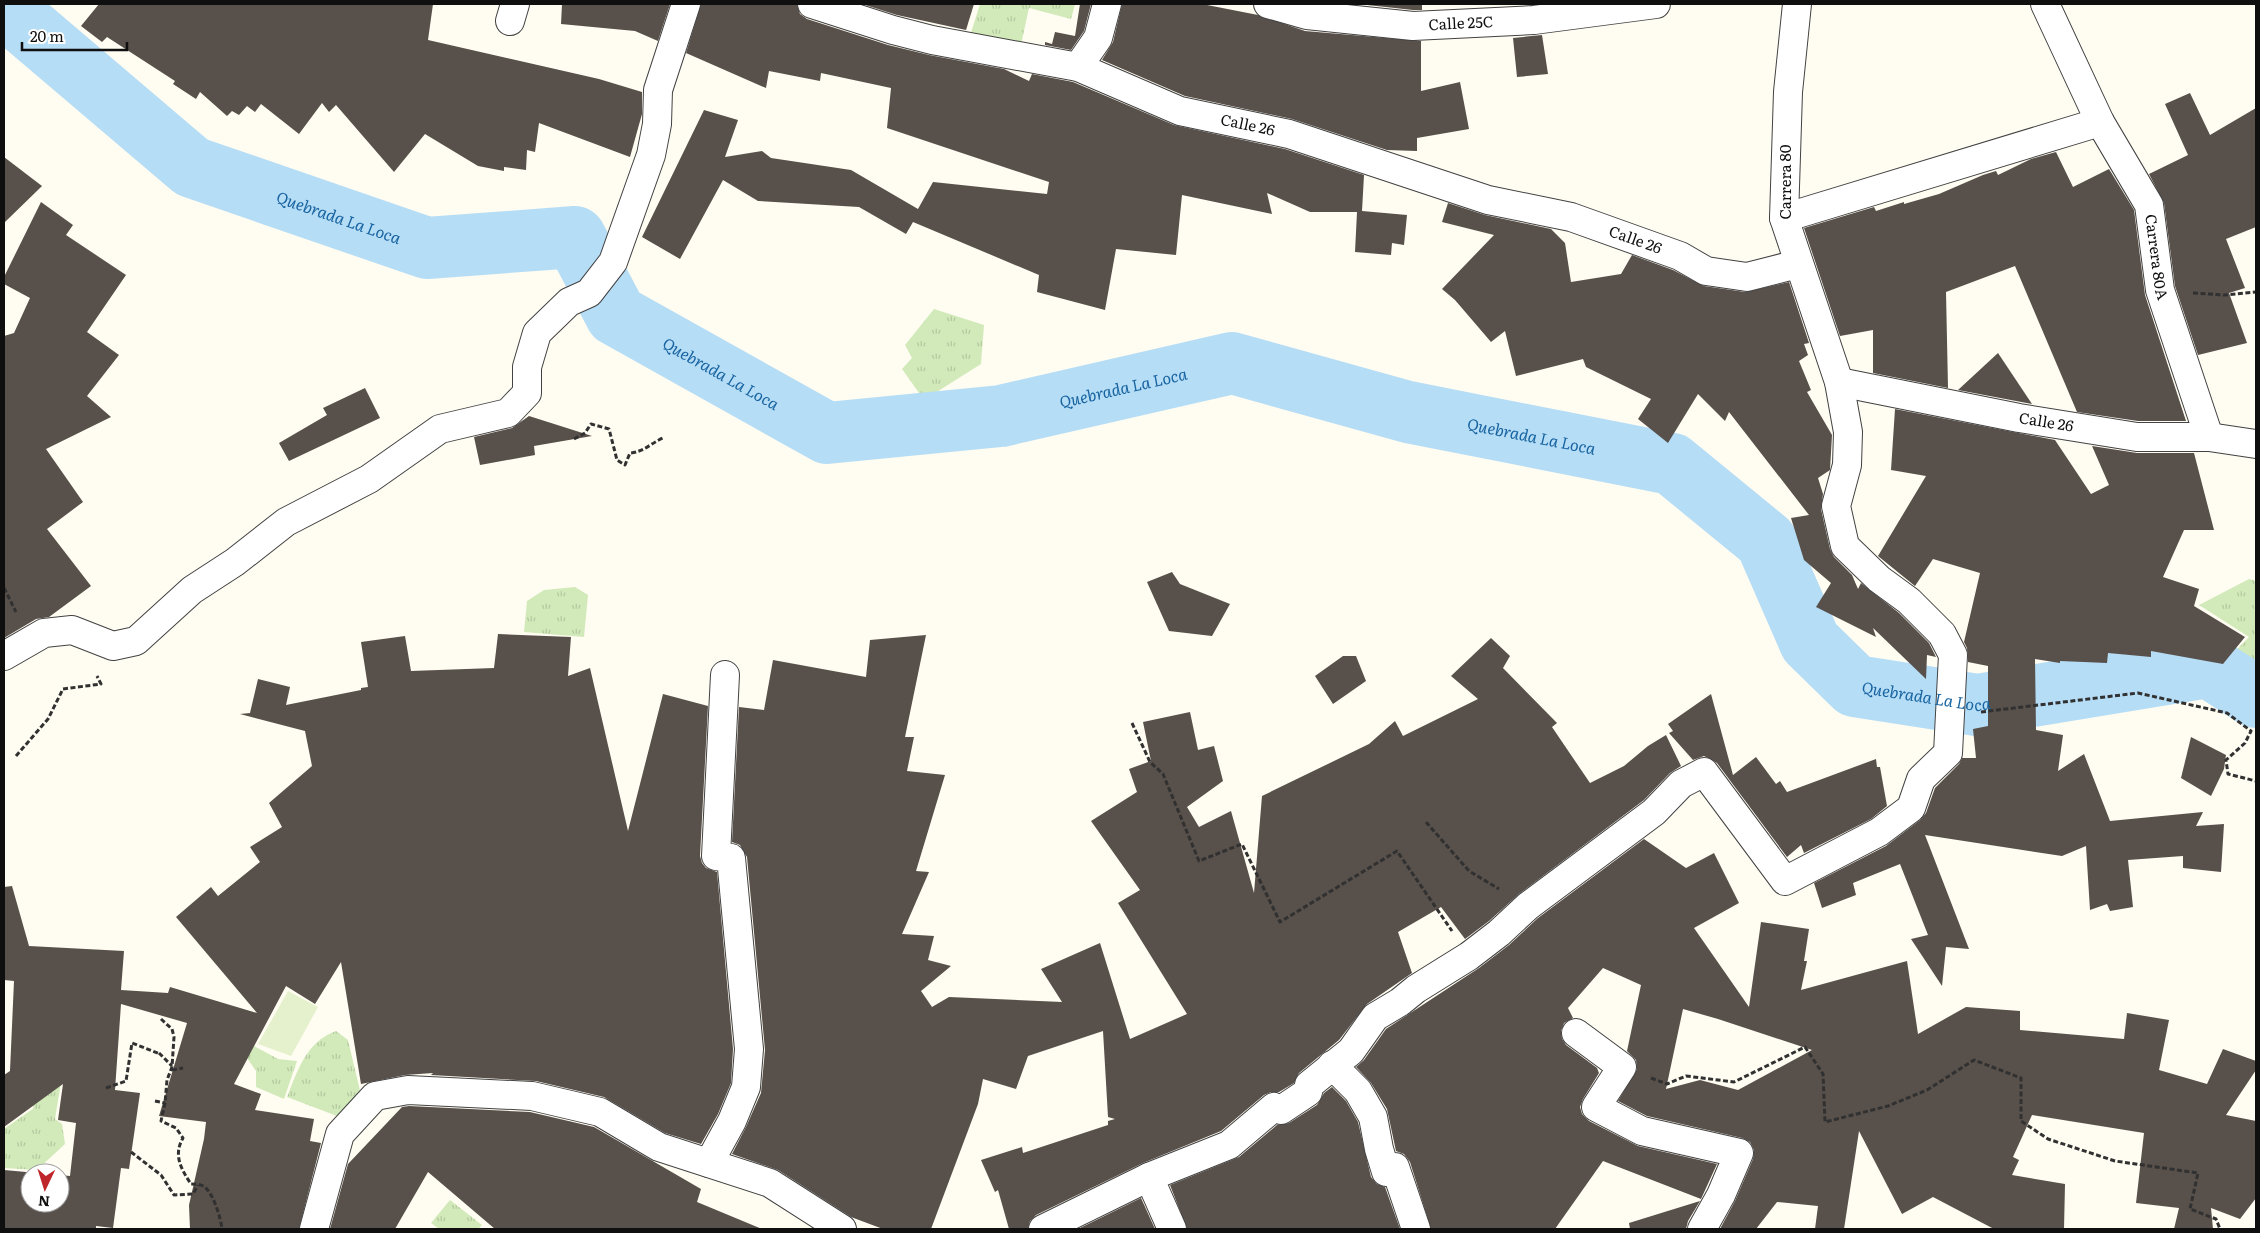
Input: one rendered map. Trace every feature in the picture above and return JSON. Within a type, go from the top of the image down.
[{"type":"street","points":[[4,656],[44,633],[72,630],[113,646],[136,641],[192,590],[235,562],[286,522],[368,479],[440,430],[508,413],[527,393],[527,367],[537,333],[568,302],[589,293],[613,262],[651,155],[657,124],[658,90],[686,4]]},
{"type":"street","name":"Calle 26","points":[[812,4],[893,30],[932,40],[1078,67],[1180,111],[1289,134],[1488,200],[1571,217],[1680,256],[1706,271],[1747,277],[1798,264]]},
{"type":"street","points":[[1078,67],[1098,38],[1107,4]]},
{"type":"street","name":"Calle 25C","points":[[1268,4],[1306,15],[1413,26],[1534,20],[1656,4]]},
{"type":"street","name":"Carrera 80","points":[[1797,4],[1788,92],[1784,218],[1839,382],[1848,432],[1847,465],[1836,506],[1845,546],[1879,579],[1909,601],[1942,634],[1953,655],[1950,716]]},
{"type":"street","name":"Carrera 80A","points":[[2045,4],[2100,122],[2149,205],[2160,290],[2210,437]]},
{"type":"street","points":[[1784,218],[2100,122]]},
{"type":"street","name":"Calle 26","points":[[1839,382],[2019,418],[2137,437],[2210,437],[2256,444]]},
{"type":"street","points":[[709,1164],[732,1121],[746,1087],[749,1049],[731,858],[716,856],[725,675]]},
{"type":"street","points":[[1043,1229],[1149,1177],[1229,1145],[1274,1107],[1281,1110],[1308,1092],[1309,1085],[1351,1050],[1375,1017],[1469,956],[1499,933],[1528,906],[1654,812],[1680,784],[1704,772],[1785,881],[1879,832],[1911,808],[1921,779],[1948,753],[1950,716]]},
{"type":"street","points":[[1576,1032],[1622,1067],[1596,1107],[1642,1132],[1739,1153],[1721,1195],[1702,1229]]},
{"type":"street","points":[[1332,1065],[1358,1091],[1373,1117],[1379,1149],[1386,1172],[1395,1167],[1416,1229]]},
{"type":"street","points":[[314,1229],[340,1134],[375,1096],[408,1090],[532,1096],[600,1112],[659,1147],[770,1183],[842,1229]]},
{"type":"street","points":[[1149,1177],[1172,1229]]},
{"type":"path","points":[[2160,290],[2224,295],[2256,292]]},
{"type":"path","points":[[574,439],[585,433],[591,424],[609,429],[617,460],[625,464],[630,453],[641,452],[652,442],[663,438]]},
{"type":"path","points":[[16,756],[48,719],[63,689],[101,684],[89,659],[97,641]]},
{"type":"path","points":[[1950,716],[2138,693],[2227,713],[2251,731],[2245,743],[2226,760],[2228,774],[2256,782]]},
{"type":"path","points":[[1132,723],[1150,762],[1163,774],[1199,861],[1242,844],[1280,922],[1397,851],[1469,956]]},
{"type":"path","points":[[1426,822],[1469,871],[1528,906]]},
{"type":"path","points":[[161,1018],[172,1029],[174,1037],[171,1068],[167,1080],[161,1121],[180,1132],[183,1138],[178,1147],[177,1154],[182,1170],[191,1184],[203,1186],[208,1190],[221,1218],[222,1229]]},
{"type":"path","points":[[106,1088],[126,1081],[132,1043],[159,1053],[171,1068]]},
{"type":"path","points":[[1686,1076],[1734,1082],[1805,1047],[1824,1074],[1825,1122],[1888,1106],[1927,1090],[1974,1060],[2021,1078],[2021,1121],[2048,1140],[2114,1161],[2198,1173],[2190,1209],[2216,1219],[2220,1229]]},
{"type":"path","points":[[171,1068],[183,1068]]},
{"type":"path","points":[[155,1101],[165,1103]]},
{"type":"path","points":[[131,1152],[161,1175],[174,1195],[193,1194],[198,1185]]},
{"type":"green space","points":[[980,4],[1075,4],[1071,19],[1029,8],[1020,49],[970,36]]},
{"type":"green space","points":[[934,309],[984,325],[981,364],[924,400],[902,369],[912,358],[905,345]]},
{"type":"green space","points":[[2249,579],[2256,581],[2256,687],[2220,667],[2249,637],[2199,605]]},
{"type":"green space","points":[[575,587],[588,595],[584,637],[524,632],[527,601],[544,590]]},
{"type":"green space","points":[[288,991],[318,1007],[291,1056],[258,1044]]},
{"type":"green space","points":[[336,1031],[348,1040],[361,1095],[341,1124],[337,1116],[287,1097],[304,1058],[317,1042]]},
{"type":"green space","points":[[254,1046],[278,1059],[297,1061],[284,1099],[256,1087],[256,1071],[247,1058]]},
{"type":"green space","points":[[18,1070],[62,1076],[55,1119],[62,1124],[65,1144],[45,1163],[20,1163],[20,1169],[4,1168],[4,1129],[34,1108]]},
{"type":"green space","points":[[450,1200],[482,1225],[478,1229],[439,1229],[431,1223]]},
{"type":"building","points":[[99,4],[433,4],[428,40],[599,79],[642,92],[642,114],[630,157],[539,123],[535,152],[527,150],[526,170],[504,167],[504,171],[478,166],[425,134],[394,172],[336,105],[329,112],[322,103],[299,134],[261,104],[255,112],[247,106],[239,115],[232,111],[227,116],[200,92],[196,99],[173,84],[175,81],[107,37],[102,42],[81,26]]},
{"type":"building","points":[[562,4],[670,4],[658,41],[635,31],[561,24]]},
{"type":"building","points":[[701,4],[797,4],[800,14],[807,19],[888,45],[1004,69],[1029,81],[1032,74],[1073,82],[1174,125],[1285,149],[1364,175],[1362,211],[1407,215],[1404,245],[1392,243],[1391,255],[1355,252],[1357,212],[1310,212],[1267,193],[1272,214],[1182,195],[1176,255],[1116,249],[1105,310],[1037,292],[1039,275],[913,222],[906,234],[859,207],[758,201],[723,180],[680,259],[642,237],[704,110],[738,120],[725,157],[762,151],[771,158],[851,170],[918,209],[933,182],[1047,194],[1049,182],[887,128],[891,88],[821,73],[820,81],[769,71],[766,88],[686,53]]},
{"type":"building","points":[[862,4],[974,4],[966,30],[897,15]]},
{"type":"building","points":[[1080,4],[1091,4],[1084,31],[1071,50],[1045,45],[1045,42],[1052,44],[1055,32],[1075,36]]},
{"type":"building","points":[[1122,4],[1202,4],[1258,15],[1305,31],[1421,41],[1421,91],[1460,82],[1469,129],[1417,138],[1417,151],[1387,150],[1292,119],[1185,96],[1102,60],[1113,42]]},
{"type":"building","points":[[1358,4],[1422,4],[1422,10],[1413,10]]},
{"type":"building","points":[[1542,35],[1548,74],[1517,77],[1513,38]]},
{"type":"building","points":[[2190,93],[2210,135],[2256,108],[2256,227],[2226,239],[2245,288],[2229,293],[2247,343],[2198,355],[2175,286],[2164,203],[2149,174],[2188,155],[2165,104]]},
{"type":"building","points":[[2056,152],[2073,187],[2109,169],[2134,210],[2145,295],[2186,421],[2138,421],[2077,412],[2015,266],[1946,292],[1948,388],[1873,373],[1873,330],[1840,336],[1804,228],[1874,207],[1876,211],[1939,194],[1983,175],[1996,171],[1998,175],[2031,159]]},
{"type":"building","points":[[4,157],[42,186],[4,223]]},
{"type":"building","points":[[41,202],[73,225],[66,235],[126,275],[87,332],[119,355],[87,396],[111,417],[46,449],[83,502],[47,529],[91,586],[49,617],[36,619],[4,638],[4,336],[14,333],[30,298],[4,284],[4,277]]},
{"type":"building","points":[[1448,203],[1485,215],[1551,229],[1565,243],[1571,282],[1621,274],[1632,255],[1673,270],[1704,286],[1745,292],[1789,282],[1809,343],[1804,344],[1808,355],[1799,361],[1811,390],[1807,392],[1832,435],[1830,470],[1818,478],[1823,494],[1821,509],[1830,549],[1834,557],[1852,575],[1858,589],[1861,583],[1899,613],[1929,643],[1936,657],[1927,655],[1926,679],[1873,628],[1876,637],[1816,607],[1831,583],[1804,560],[1791,518],[1809,515],[1729,412],[1725,421],[1698,394],[1668,443],[1638,419],[1651,399],[1586,367],[1583,359],[1516,376],[1505,331],[1491,342],[1455,300],[1442,289],[1494,235],[1442,222]]},
{"type":"building","points":[[1998,353],[2032,404],[1958,390]]},
{"type":"building","points":[[365,388],[380,418],[289,461],[279,443],[327,415],[323,408]]},
{"type":"building","points":[[1895,409],[2055,440],[2091,494],[2109,485],[2092,446],[2137,453],[2194,453],[2214,530],[2184,530],[2163,577],[2199,589],[2194,606],[2245,637],[2223,664],[2151,651],[2151,657],[2108,653],[2107,663],[2060,661],[2060,663],[2035,659],[2036,730],[2063,735],[2058,771],[2084,754],[2110,821],[2203,812],[2196,826],[2224,824],[2221,872],[2183,868],[2183,856],[2128,860],[2133,907],[2110,911],[2107,904],[2090,910],[2086,846],[2062,856],[1925,835],[1969,949],[1946,947],[1942,986],[1911,939],[1928,935],[1900,864],[1853,883],[1856,895],[1822,908],[1814,883],[1886,846],[1920,820],[1926,813],[1935,788],[1959,764],[1962,758],[1976,758],[1973,729],[1988,726],[1988,666],[1968,662],[1967,648],[1964,642],[1980,573],[1933,559],[1915,586],[1878,556],[1926,476],[1891,470]]},
{"type":"building","points":[[529,416],[592,436],[534,446],[535,455],[480,465],[474,437],[512,428]]},
{"type":"building","points":[[1172,572],[1180,584],[1230,604],[1212,636],[1169,631],[1147,582]]},
{"type":"building","points":[[498,634],[571,637],[568,676],[590,668],[628,831],[663,694],[708,706],[700,856],[706,868],[717,872],[733,1049],[731,1083],[718,1114],[701,1144],[665,1133],[604,1097],[536,1081],[431,1075],[433,1073],[405,1075],[361,1084],[341,962],[315,1004],[286,986],[234,1084],[261,1094],[255,1110],[314,1119],[310,1141],[321,1143],[299,1229],[190,1229],[189,1205],[206,1122],[159,1116],[187,1023],[121,1004],[115,1090],[140,1093],[129,1169],[121,1168],[113,1228],[96,1226],[96,1229],[4,1229],[4,1170],[20,1171],[20,1213],[70,1213],[70,1176],[76,1123],[58,1120],[63,1084],[4,1127],[4,1075],[10,1071],[14,981],[4,980],[4,887],[12,886],[29,946],[124,951],[121,990],[168,993],[170,987],[257,1013],[176,917],[211,887],[218,896],[260,862],[250,847],[282,827],[269,803],[312,766],[305,731],[240,714],[250,713],[258,679],[290,687],[286,705],[361,690],[361,688],[368,687],[361,642],[405,636],[411,671],[494,668]]},
{"type":"building","points":[[926,635],[905,737],[914,737],[907,771],[945,775],[916,871],[929,872],[902,934],[934,936],[928,960],[951,966],[921,991],[932,1007],[949,997],[1062,1002],[1041,969],[1100,943],[1130,1039],[1187,1014],[1118,903],[1140,890],[1091,821],[1137,792],[1129,769],[1151,761],[1143,722],[1190,712],[1198,750],[1214,746],[1223,781],[1187,807],[1199,827],[1231,811],[1254,893],[1262,796],[1369,744],[1395,721],[1403,736],[1478,699],[1451,676],[1491,638],[1510,656],[1503,668],[1557,723],[1552,727],[1590,783],[1624,766],[1648,746],[1666,735],[1681,766],[1670,773],[1644,800],[1519,894],[1489,921],[1465,939],[1441,907],[1398,932],[1412,973],[1367,1004],[1339,1040],[1299,1073],[1294,1083],[1279,1092],[1271,1092],[1264,1095],[1221,1131],[1143,1163],[1036,1215],[1030,1221],[1028,1229],[1009,1229],[998,1190],[995,1192],[981,1160],[1022,1147],[1023,1153],[1108,1125],[1108,1121],[1115,1119],[1108,1117],[1103,1031],[1028,1056],[1016,1089],[983,1079],[978,1104],[931,1229],[883,1229],[851,1217],[778,1170],[732,1154],[761,1093],[765,1050],[747,857],[740,845],[732,842],[739,707],[764,710],[773,660],[866,677],[870,640]]},
{"type":"building","points":[[1343,656],[1356,656],[1366,681],[1333,704],[1315,676]]},
{"type":"building","points":[[1711,694],[1733,775],[1756,757],[1776,784],[1780,781],[1787,792],[1876,759],[1877,767],[1880,767],[1887,806],[1871,819],[1804,853],[1801,845],[1787,857],[1717,763],[1704,756],[1693,760],[1669,733],[1673,731],[1668,724]]},
{"type":"building","points":[[2191,737],[2226,755],[2224,769],[2211,796],[2181,778]]},
{"type":"building","points":[[1644,839],[1686,868],[1714,853],[1739,903],[1694,928],[1749,1007],[1761,922],[1809,929],[1804,961],[1807,961],[1801,990],[1907,961],[1918,1034],[1966,1007],[2020,1011],[2020,1030],[2124,1039],[2127,1013],[2169,1020],[2159,1070],[2207,1084],[2223,1049],[2256,1061],[2256,1070],[2226,1115],[2256,1121],[2256,1198],[2240,1219],[2211,1208],[2213,1229],[2174,1229],[2179,1208],[2136,1203],[2144,1133],[2032,1115],[2013,1157],[2019,1160],[2012,1175],[2065,1184],[2064,1229],[1994,1229],[1933,1197],[1902,1214],[1859,1131],[1844,1229],[1815,1229],[1818,1206],[1777,1202],[1756,1229],[1720,1229],[1735,1201],[1753,1159],[1754,1150],[1750,1142],[1742,1138],[1647,1116],[1618,1101],[1637,1069],[1636,1060],[1627,1051],[1641,985],[1603,968],[1568,1008],[1573,1018],[1564,1023],[1561,1031],[1562,1039],[1566,1045],[1597,1068],[1599,1073],[1583,1099],[1580,1107],[1582,1114],[1589,1121],[1638,1146],[1717,1164],[1701,1199],[1603,1161],[1555,1229],[1431,1229],[1410,1162],[1404,1154],[1396,1151],[1387,1109],[1371,1083],[1356,1067],[1364,1060],[1386,1029],[1479,968],[1509,945],[1538,918]],"holes":[[[1683,1009],[1812,1050],[1738,1090],[1700,1080],[1666,1089]]]},
{"type":"building","points":[[1332,1087],[1346,1101],[1358,1122],[1371,1177],[1377,1184],[1385,1187],[1400,1229],[1187,1229],[1170,1185],[1239,1157],[1277,1125],[1289,1123],[1317,1105],[1324,1093]]},
{"type":"building","points":[[402,1107],[530,1112],[594,1127],[701,1189],[697,1202],[762,1229],[495,1229],[428,1172],[395,1229],[330,1229],[348,1164]]},
{"type":"building","points":[[1141,1198],[1155,1229],[1078,1229]]},
{"type":"building","points":[[1700,1201],[1688,1221],[1686,1229],[1630,1229],[1629,1223]]},
{"type":"waterway","name":"Quebrada La Loca","points":[[4,7],[192,167],[427,248],[575,237],[616,315],[827,433],[1001,416],[1232,363],[1408,412],[1672,464],[1766,541],[1810,642],[1855,686],[1977,705],[2209,667],[2256,697]]}]
